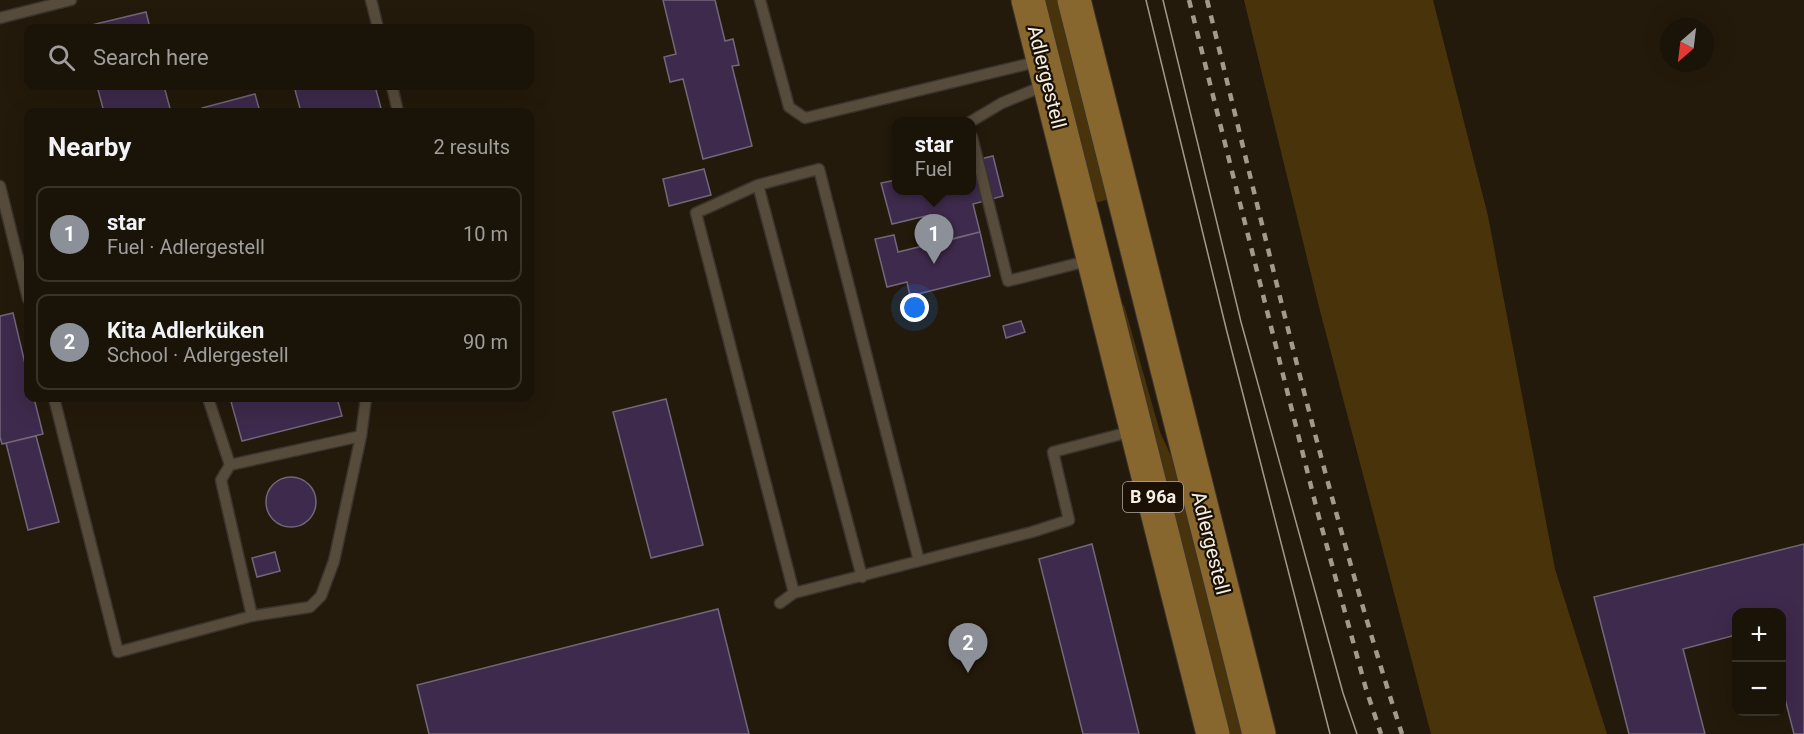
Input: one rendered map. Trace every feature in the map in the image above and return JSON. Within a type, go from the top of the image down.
[{"type":"main road","name":"Adlergestell","points":[[1028,0],[1213,734]]},
{"type":"main road","name":"Adlergestell","points":[[1074,0],[1259,734]]},
{"type":"main road","points":[[1093,259],[1137,248]]},
{"type":"lane","points":[[0,18],[71,0]]},
{"type":"lane","points":[[371,0],[377,24]]},
{"type":"lane","points":[[760,0],[789,107],[805,117],[1046,72]]},
{"type":"lane","points":[[976,118],[1046,72]]},
{"type":"lane","points":[[393,90],[397,108]]},
{"type":"lane","points":[[976,153],[1008,281],[1093,259]]},
{"type":"lane","points":[[794,593],[696,213],[758,185],[819,169],[919,561]]},
{"type":"lane","points":[[758,185],[862,577]]},
{"type":"lane","points":[[0,186],[24,283]]},
{"type":"lane","points":[[55,402],[118,652],[252,616],[309,607],[321,596],[334,561],[361,436],[365,402]]},
{"type":"lane","points":[[209,402],[230,465]]},
{"type":"lane","points":[[780,603],[794,593],[1032,532],[1069,520],[1053,452],[1136,430]]},
{"type":"lane","points":[[252,616],[221,480],[230,465],[361,436]]},
{"type":"shaded area","points":[[1040,0],[1059,0],[1109,199],[1092,204]]},
{"type":"shaded area","points":[[1244,0],[1433,0],[1488,216],[1555,569],[1607,734],[1431,734],[1318,303]]},
{"type":"shaded area","points":[[1124,305],[1160,432],[1178,471],[1244,734],[1226,734],[1117,307]]},
{"type":"building","points":[[663,0],[715,0],[725,41],[733,39],[739,65],[732,66],[752,146],[703,159],[683,79],[670,82],[664,57],[676,54]]},
{"type":"building","points":[[146,12],[149,24],[96,24]]},
{"type":"building","points":[[98,90],[165,90],[170,108],[103,108]]},
{"type":"building","points":[[295,90],[376,90],[381,108],[300,108]]},
{"type":"building","points":[[255,94],[259,108],[202,108]]},
{"type":"building","points":[[993,156],[1003,196],[973,204],[980,232],[938,243],[930,215],[892,224],[881,183],[892,181],[892,195],[976,195],[976,160]]},
{"type":"building","points":[[704,169],[711,195],[669,206],[663,179]]},
{"type":"building","points":[[980,232],[990,276],[910,296],[907,282],[887,287],[875,239],[894,235],[898,252]]},
{"type":"building","points":[[13,313],[24,359],[24,402],[35,402],[43,434],[2,444],[0,437],[0,316]]},
{"type":"building","points":[[1021,321],[1025,332],[1006,338],[1003,326]]},
{"type":"building","points":[[666,399],[703,545],[651,558],[613,412]]},
{"type":"building","points":[[231,402],[338,402],[342,416],[242,441]]},
{"type":"building","points":[[36,436],[59,522],[28,530],[6,443]]},
{"type":"building","points":[[286,477],[296,477],[309,484],[316,497],[316,507],[309,520],[296,527],[286,527],[277,523],[270,516],[266,507],[266,497],[270,488],[277,481]]},
{"type":"building","points":[[1092,544],[1139,734],[1083,734],[1039,559]]},
{"type":"building","points":[[1804,544],[1804,734],[1794,734],[1786,703],[1786,608],[1732,608],[1732,636],[1683,649],[1705,734],[1629,734],[1594,597]]},
{"type":"building","points":[[275,552],[280,571],[257,577],[252,558]]},
{"type":"building","points":[[718,609],[749,734],[429,734],[417,685]]},
{"type":"tram line","points":[[1146,0],[1226,328],[1330,734]]},
{"type":"tram line","points":[[1163,0],[1241,322],[1343,693],[1357,734]]},
{"type":"railway","points":[[1189,0],[1317,510],[1366,689],[1381,734]]},
{"type":"railway","points":[[1207,0],[1322,461],[1402,734]]},
{"type":"place","name":"star","points":[[934,264]]},
{"type":"place","name":"Kita Adlerküken","points":[[968,673]]}]
